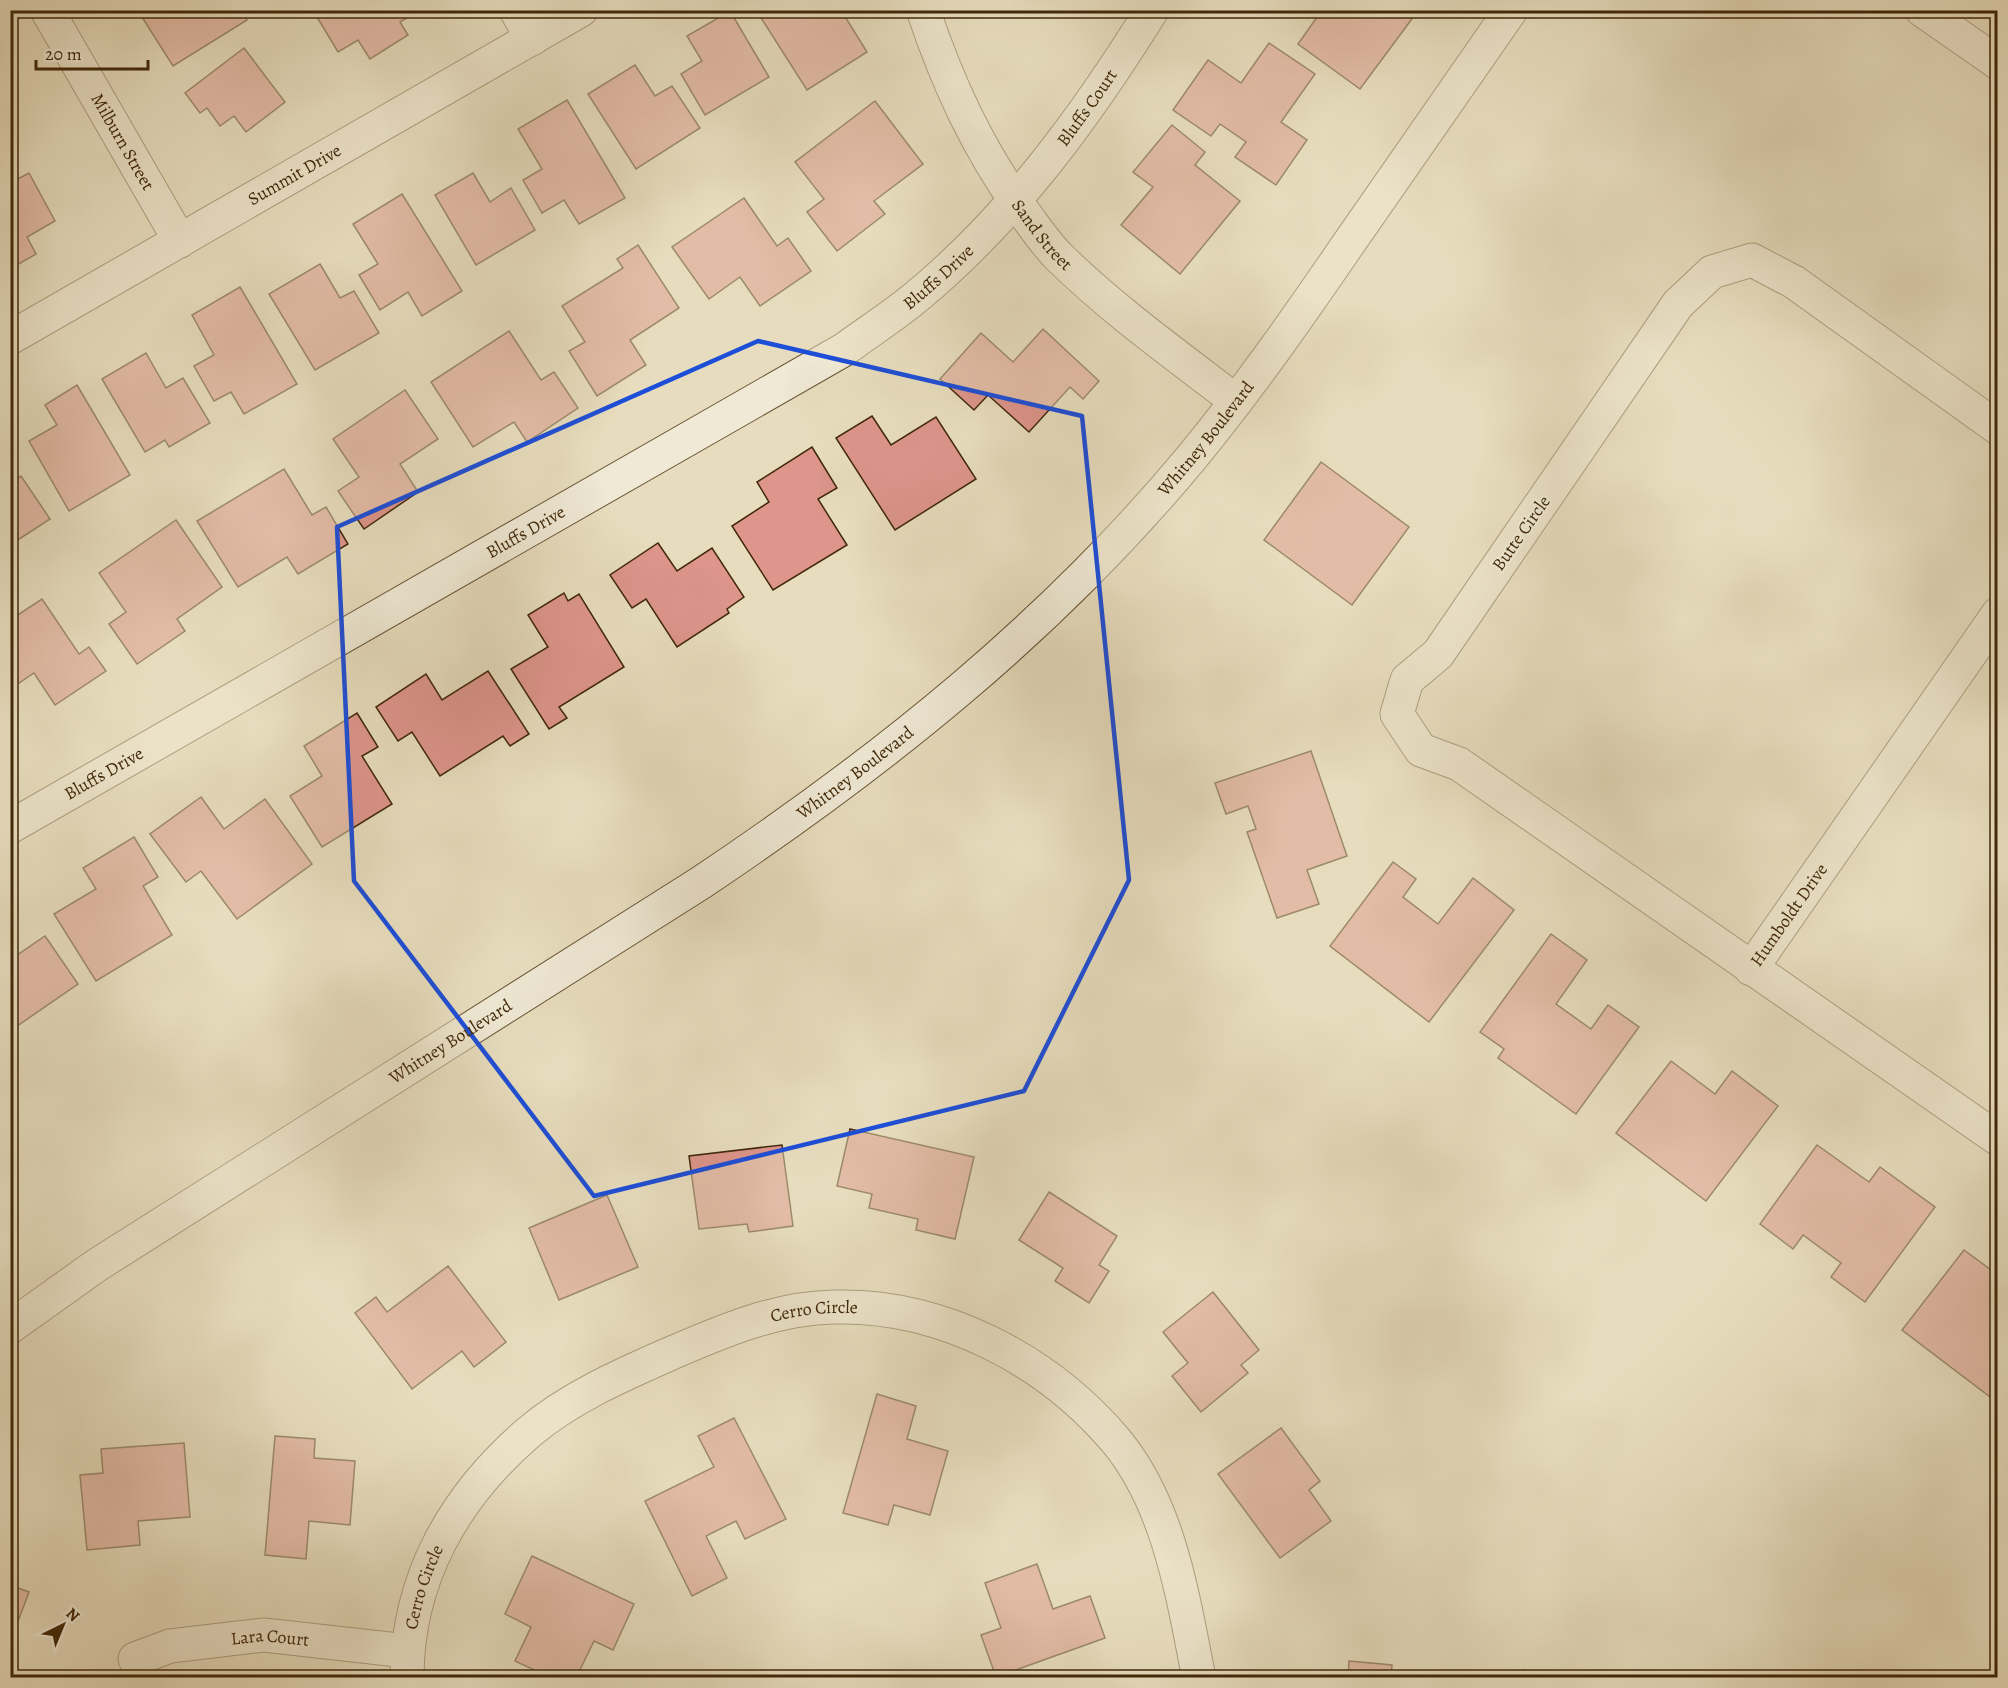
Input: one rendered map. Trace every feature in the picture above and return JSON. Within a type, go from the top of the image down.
[{"type":"street","name":"Milburn Street","points":[[47,10],[180,241]]},
{"type":"street","points":[[516,10],[532,39]]},
{"type":"street","name":"Summit Drive","points":[[10,338],[581,10]]},
{"type":"street","name":"Sand Street","points":[[923,10],[957,103],[989,161],[1015,200],[1059,256],[1122,311],[1236,401]]},
{"type":"street","name":"Bluffs Court","points":[[1015,200],[1080,120],[1152,10]]},
{"type":"street","name":"Whitney Boulevard","points":[[10,1327],[97,1265],[702,882],[862,770],[937,711],[1007,651],[1077,582],[1152,502],[1236,401],[1288,332],[1510,10]]},
{"type":"street","points":[[1922,10],[1998,63]]},
{"type":"street","name":"Bluffs Drive","points":[[10,827],[845,349],[915,298],[1015,200]]},
{"type":"street","name":"Butte Circle","points":[[1751,969],[1460,764],[1421,750],[1397,714],[1407,680],[1438,654],[1678,304],[1712,272],[1752,260],[1794,282],[1998,428]]},
{"type":"street","name":"Humboldt Drive","points":[[1998,614],[1751,969],[1998,1139]]},
{"type":"street","name":"Cerro Circle","points":[[407,1664],[416,1602],[433,1551],[459,1508],[490,1471],[529,1432],[614,1378],[727,1329],[779,1313],[834,1307],[887,1310],[941,1323],[992,1342],[1034,1367],[1079,1403],[1118,1443],[1146,1486],[1169,1544],[1199,1677]]},
{"type":"street","name":"Lara Court","points":[[135,1659],[170,1646],[264,1635],[407,1664]]},
{"type":"highlighted area","points":[[758,341],[1082,416],[1129,880],[1024,1091],[594,1196],[354,881],[337,527]]},
{"type":"building","points":[[147,10],[241,10],[247,20],[173,66],[140,14]]},
{"type":"building","points":[[316,10],[420,10],[400,22],[408,35],[370,59],[358,40],[338,52],[314,12]]},
{"type":"building","points":[[756,10],[841,10],[867,52],[807,90]]},
{"type":"building","points":[[1322,10],[1415,10],[1417,12],[1360,89],[1298,44]]},
{"type":"building","points":[[730,11],[769,77],[705,115],[681,74],[702,61],[687,36]]},
{"type":"building","points":[[1269,43],[1315,74],[1281,122],[1307,140],[1276,185],[1235,157],[1246,142],[1220,124],[1211,136],[1173,110],[1208,60],[1241,83]]},
{"type":"building","points":[[244,48],[285,102],[246,132],[234,116],[220,126],[207,108],[200,113],[185,93]]},
{"type":"building","points":[[635,65],[655,96],[672,86],[700,128],[636,169],[588,94]]},
{"type":"building","points":[[567,100],[625,198],[579,224],[564,200],[542,213],[523,180],[542,169],[518,129]]},
{"type":"building","points":[[875,101],[923,164],[874,201],[885,214],[837,251],[807,212],[824,199],[795,162]]},
{"type":"building","points":[[1172,125],[1205,152],[1195,165],[1240,201],[1180,274],[1121,225],[1153,187],[1133,172]]},
{"type":"building","points":[[29,173],[55,221],[27,237],[36,254],[10,269],[10,183]]},
{"type":"building","points":[[473,173],[490,202],[511,188],[535,230],[476,265],[435,195]]},
{"type":"building","points":[[402,194],[462,291],[422,316],[408,292],[380,310],[359,275],[378,264],[353,224]]},
{"type":"building","points":[[744,198],[777,246],[788,238],[811,271],[760,306],[740,277],[709,299],[672,247]]},
{"type":"building","points":[[638,245],[679,308],[630,340],[646,365],[597,396],[569,351],[585,342],[562,306],[623,268],[617,259]]},
{"type":"building","points":[[320,264],[340,298],[354,291],[379,333],[315,370],[269,294]]},
{"type":"building","points":[[240,287],[297,384],[244,414],[231,392],[214,401],[194,366],[214,355],[192,315]]},
{"type":"building","points":[[1043,329],[1099,381],[1083,399],[1070,387],[1029,432],[988,395],[974,410],[940,379],[981,333],[1013,362]]},
{"type":"building","points":[[509,331],[541,380],[554,372],[578,408],[527,442],[514,422],[473,447],[431,382]]},
{"type":"building","points":[[146,353],[166,388],[183,378],[210,423],[169,447],[165,440],[145,452],[102,379]]},
{"type":"building","points":[[77,385],[130,475],[69,511],[29,441],[57,425],[45,405]]},
{"type":"building","points":[[405,390],[438,439],[400,464],[418,492],[364,529],[338,491],[359,477],[333,439]]},
{"type":"building","points":[[872,416],[891,445],[936,417],[976,479],[895,530],[836,438]]},
{"type":"building","points":[[812,447],[837,488],[818,499],[847,545],[773,590],[732,526],[769,502],[757,482]]},
{"type":"building","points":[[1321,462],[1409,527],[1352,605],[1264,540]]},
{"type":"building","points":[[284,469],[312,515],[326,507],[348,544],[298,574],[287,557],[238,587],[197,521]]},
{"type":"building","points":[[21,476],[50,519],[10,545],[10,483]]},
{"type":"building","points":[[176,520],[222,587],[177,619],[185,631],[137,664],[109,624],[126,612],[99,573]]},
{"type":"building","points":[[658,543],[677,571],[712,548],[744,597],[727,609],[729,613],[677,647],[646,599],[632,608],[610,575]]},
{"type":"building","points":[[564,593],[568,601],[579,594],[624,667],[559,707],[567,718],[549,729],[511,669],[548,647],[528,615]]},
{"type":"building","points":[[42,599],[79,654],[89,647],[106,671],[55,705],[34,673],[10,689],[10,620]]},
{"type":"building","points":[[488,671],[529,734],[510,746],[503,736],[440,776],[412,732],[398,741],[376,707],[426,674],[442,700]]},
{"type":"building","points":[[357,713],[378,747],[362,756],[392,804],[322,847],[290,796],[322,776],[304,746]]},
{"type":"building","points":[[1311,751],[1347,856],[1307,870],[1319,904],[1277,918],[1247,832],[1256,829],[1248,806],[1226,814],[1215,783]]},
{"type":"building","points":[[201,797],[224,829],[265,799],[312,864],[237,919],[201,871],[186,882],[150,834]]},
{"type":"building","points":[[134,837],[158,877],[143,886],[172,935],[96,981],[54,914],[96,889],[83,868]]},
{"type":"building","points":[[1393,862],[1416,879],[1403,897],[1438,924],[1473,878],[1514,910],[1429,1022],[1330,946]]},
{"type":"building","points":[[1551,934],[1587,960],[1556,1004],[1591,1029],[1608,1005],[1639,1027],[1576,1114],[1498,1058],[1504,1049],[1480,1032]]},
{"type":"building","points":[[45,936],[78,984],[10,1031],[10,960]]},
{"type":"building","points":[[1671,1061],[1715,1094],[1732,1071],[1778,1106],[1706,1201],[1616,1133]]},
{"type":"building","points":[[850,1129],[974,1157],[955,1239],[916,1230],[918,1219],[869,1208],[872,1194],[837,1186]]},
{"type":"building","points":[[782,1145],[793,1226],[749,1232],[747,1224],[699,1229],[689,1156]]},
{"type":"building","points":[[1817,1145],[1869,1182],[1880,1167],[1935,1207],[1865,1302],[1831,1277],[1841,1263],[1803,1235],[1793,1249],[1760,1224]]},
{"type":"building","points":[[1049,1192],[1117,1236],[1099,1265],[1109,1271],[1089,1303],[1055,1281],[1063,1268],[1019,1240]]},
{"type":"building","points":[[607,1195],[638,1267],[559,1300],[529,1228]]},
{"type":"building","points":[[1964,1250],[1998,1275],[1995,1301],[1998,1403],[1902,1330]]},
{"type":"building","points":[[448,1266],[506,1342],[474,1367],[462,1351],[412,1389],[355,1313],[376,1297],[387,1312]]},
{"type":"building","points":[[1213,1292],[1259,1350],[1241,1365],[1248,1373],[1201,1412],[1172,1376],[1188,1363],[1163,1332]]},
{"type":"building","points":[[877,1394],[916,1406],[907,1439],[948,1451],[930,1515],[894,1505],[888,1525],[843,1513]]},
{"type":"building","points":[[734,1418],[786,1519],[745,1539],[736,1521],[706,1536],[727,1578],[692,1596],[645,1501],[714,1467],[698,1436]]},
{"type":"building","points":[[1281,1428],[1320,1481],[1309,1490],[1331,1521],[1280,1558],[1218,1474]]},
{"type":"building","points":[[275,1436],[315,1439],[314,1458],[355,1461],[350,1525],[309,1521],[306,1559],[265,1555]]},
{"type":"building","points":[[184,1443],[190,1517],[138,1521],[140,1545],[87,1550],[80,1475],[103,1473],[101,1449]]},
{"type":"building","points":[[532,1556],[634,1604],[613,1650],[594,1641],[576,1678],[551,1678],[515,1661],[531,1627],[505,1614]]},
{"type":"building","points":[[1037,1564],[1053,1609],[1090,1596],[1105,1638],[996,1677],[981,1635],[1001,1628],[985,1583]]},
{"type":"building","points":[[10,1585],[29,1592],[14,1632],[10,1630]]},
{"type":"building","points":[[1349,1661],[1392,1665],[1391,1678],[1348,1678]]},
{"type":"building","points":[[1523,1670],[1550,1678],[1521,1678]]}]
